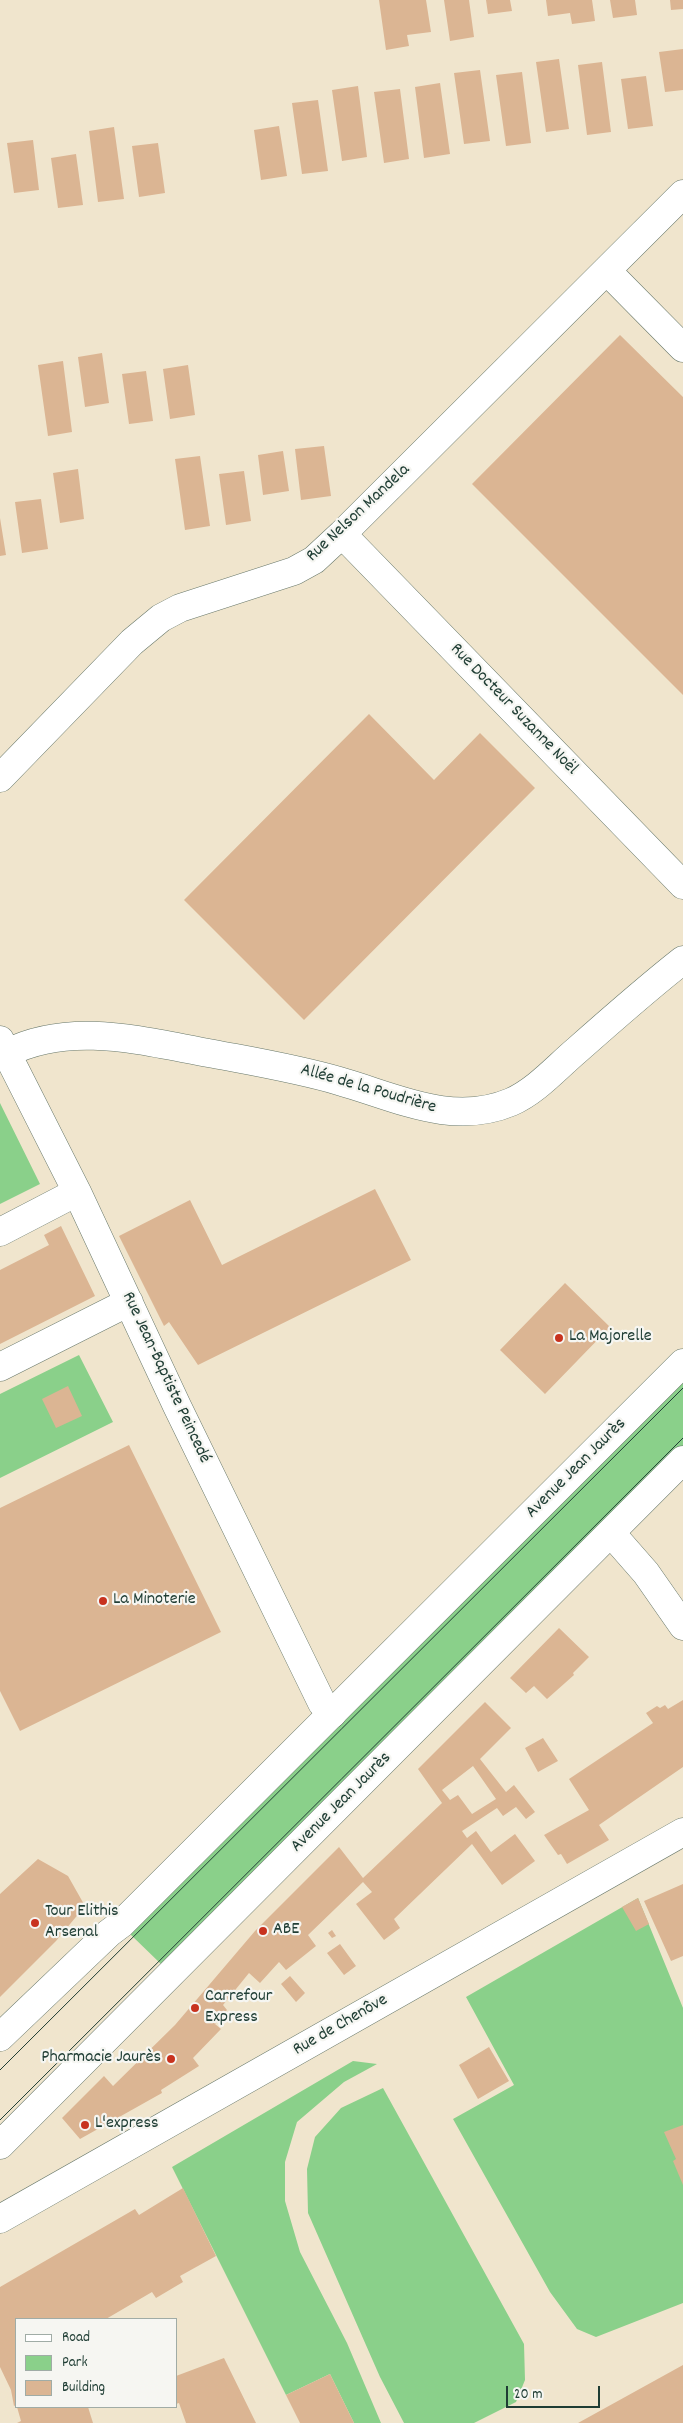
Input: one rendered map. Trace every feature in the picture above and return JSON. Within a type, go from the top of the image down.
[{"type":"street","name":"Rue Nelson Mandela","points":[[0,778],[132,642],[161,618],[180,608],[294,571],[314,560],[683,194]]},
{"type":"street","points":[[607,271],[683,348]]},
{"type":"street","name":"Rue Docteur Suzanne Noël","points":[[342,534],[683,885]]},
{"type":"street","name":"Allée de la Poudrière","points":[[3,1047],[45,1039],[116,1036],[285,1067],[339,1081],[432,1110],[458,1112],[485,1110],[512,1101],[536,1086],[650,986],[683,960]]},
{"type":"street","name":"Rue Jean-Baptiste Peincedé","points":[[3,1047],[78,1192],[181,1414],[322,1703],[332,1714]]},
{"type":"street","points":[[0,1232],[78,1192]]},
{"type":"street","points":[[0,1368],[129,1302]]},
{"type":"street","name":"Avenue Jean Jaurès","points":[[0,2037],[109,1932],[121,1924],[683,1363]]},
{"type":"street","name":"Avenue Jean Jaurès","points":[[0,2144],[683,1460]]},
{"type":"street","points":[[611,1533],[646,1573],[683,1626]]},
{"type":"street","name":"Rue de Chenôve","points":[[0,2219],[683,1832]]},
{"type":"green space","points":[[0,1103],[40,1184],[0,1204]]},
{"type":"green space","points":[[79,1355],[113,1422],[0,1478],[0,1394]]},
{"type":"green space","points":[[683,1379],[683,1447],[163,1966],[129,1933]]},
{"type":"green space","points":[[638,1898],[683,2008],[683,2303],[596,2337],[577,2329],[550,2292],[453,2119],[514,2085],[466,1997]]},
{"type":"green space","points":[[353,2061],[377,2064],[344,2082],[297,2122],[285,2162],[285,2201],[300,2252],[347,2343],[381,2423],[354,2423],[330,2374],[286,2395],[172,2167]]},
{"type":"green space","points":[[383,2088],[524,2344],[525,2380],[516,2402],[474,2423],[404,2423],[380,2377],[308,2213],[307,2169],[315,2137],[341,2108]]},
{"type":"building","points":[[379,0],[426,0],[431,32],[407,35],[409,46],[386,50]]},
{"type":"building","points":[[444,0],[469,0],[474,37],[450,41]]},
{"type":"building","points":[[486,0],[510,0],[512,11],[488,14]]},
{"type":"building","points":[[546,0],[592,0],[595,21],[572,24],[570,13],[548,16]]},
{"type":"building","points":[[610,0],[635,0],[637,15],[613,18]]},
{"type":"building","points":[[670,0],[683,0],[683,9],[671,10]]},
{"type":"building","points":[[683,49],[683,90],[665,92],[659,52]]},
{"type":"building","points":[[559,59],[569,129],[546,132],[536,62]]},
{"type":"building","points":[[602,62],[611,132],[587,135],[578,65]]},
{"type":"building","points":[[480,70],[490,141],[464,144],[454,73]]},
{"type":"building","points":[[522,72],[531,143],[506,146],[496,75]]},
{"type":"building","points":[[646,76],[653,126],[628,129],[621,79]]},
{"type":"building","points":[[440,83],[450,154],[424,158],[415,87]]},
{"type":"building","points":[[358,86],[367,157],[342,161],[332,90]]},
{"type":"building","points":[[400,89],[409,159],[384,163],[374,92]]},
{"type":"building","points":[[318,100],[328,171],[302,174],[292,103]]},
{"type":"building","points":[[279,126],[287,176],[261,180],[254,130]]},
{"type":"building","points":[[114,127],[124,199],[98,202],[89,131]]},
{"type":"building","points":[[33,140],[39,190],[14,193],[7,143]]},
{"type":"building","points":[[158,143],[165,193],[139,197],[132,146]]},
{"type":"building","points":[[76,154],[83,205],[58,208],[51,158]]},
{"type":"building","points":[[620,335],[683,397],[683,695],[472,484]]},
{"type":"building","points":[[102,353],[109,403],[85,407],[78,357]]},
{"type":"building","points":[[63,361],[72,432],[48,436],[38,365]]},
{"type":"building","points":[[188,365],[195,415],[170,419],[163,369]]},
{"type":"building","points":[[146,371],[153,421],[129,424],[122,374]]},
{"type":"building","points":[[324,446],[331,496],[301,500],[295,449]]},
{"type":"building","points":[[283,451],[289,491],[263,495],[258,455]]},
{"type":"building","points":[[200,456],[210,526],[185,530],[175,459]]},
{"type":"building","points":[[78,469],[84,519],[60,523],[53,473]]},
{"type":"building","points":[[244,471],[251,521],[226,525],[219,474]]},
{"type":"building","points":[[41,499],[48,549],[22,553],[15,502]]},
{"type":"building","points":[[0,518],[6,555],[0,556]]},
{"type":"building","points":[[369,714],[434,780],[480,733],[535,788],[304,1020],[184,900]]},
{"type":"building","points":[[375,1189],[411,1260],[198,1365],[169,1322],[164,1326],[119,1236],[190,1200],[222,1265]]},
{"type":"building","points":[[61,1226],[95,1296],[0,1344],[0,1270],[49,1245],[44,1235]]},
{"type":"building","name":"La Majorelle","points":[[565,1283],[610,1327],[545,1394],[500,1350]]},
{"type":"building","points":[[68,1386],[82,1416],[56,1428],[42,1399]]},
{"type":"building","name":"La Minoterie","points":[[129,1445],[221,1632],[20,1731],[0,1691],[0,1508]]},
{"type":"building","points":[[559,1628],[589,1657],[573,1673],[574,1675],[547,1699],[534,1686],[526,1693],[510,1678]]},
{"type":"building","points":[[683,1700],[683,1767],[599,1825],[609,1840],[567,1864],[561,1854],[558,1855],[544,1835],[589,1810],[569,1779],[653,1723],[646,1713],[657,1706],[660,1708],[665,1705],[668,1709]]},
{"type":"building","points":[[485,1702],[511,1728],[480,1759],[506,1792],[514,1785],[535,1812],[526,1819],[516,1807],[503,1816],[497,1808],[462,1831],[467,1838],[476,1831],[491,1852],[515,1834],[535,1861],[502,1885],[472,1844],[394,1919],[400,1928],[384,1940],[356,1904],[372,1892],[363,1882],[308,1935],[316,1946],[286,1970],[279,1962],[260,1983],[249,1973],[223,2005],[227,2010],[215,2024],[221,2029],[193,2058],[199,2066],[161,2090],[162,2093],[80,2139],[62,2118],[104,2076],[113,2086],[175,2025],[255,1931],[339,1847],[363,1878],[442,1803],[418,1769]],"holes":[[[473,1766],[496,1799],[472,1814],[458,1795],[450,1800],[442,1790]]]},
{"type":"building","points":[[543,1738],[558,1761],[538,1772],[525,1748]]},
{"type":"building","name":"Tour Elithis Arsenal","points":[[38,1859],[68,1876],[85,1906],[56,1941],[0,1997],[0,1894]]},
{"type":"building","points":[[683,1884],[683,1956],[671,1961],[644,1901]]},
{"type":"building","points":[[638,1898],[649,1924],[636,1931],[622,1907]]},
{"type":"building","points":[[332,1930],[336,1936],[332,1938],[328,1933]]},
{"type":"building","points":[[340,1944],[356,1966],[344,1975],[327,1953]]},
{"type":"building","points":[[290,1976],[305,1993],[296,2002],[281,1984]]},
{"type":"building","points":[[489,2047],[509,2081],[478,2099],[459,2065]]},
{"type":"building","points":[[683,2125],[683,2185],[673,2161],[676,2159],[664,2132]]},
{"type":"building","points":[[183,2188],[216,2256],[180,2276],[183,2282],[156,2298],[152,2292],[108,2318],[15,2318],[14,2406],[11,2390],[0,2367],[0,2287],[135,2209],[139,2215]]},
{"type":"building","points":[[224,2358],[256,2423],[186,2423],[178,2403],[178,2375]]},
{"type":"building","points":[[683,2365],[683,2423],[578,2423]]},
{"type":"building","points":[[330,2374],[354,2423],[300,2423],[286,2395]]},
{"type":"building","points":[[17,2408],[88,2408],[93,2423],[17,2423],[21,2421]]},
{"type":"tram line","points":[[0,2070],[683,1388]]},
{"type":"tram line","points":[[0,2120],[683,1438]]},
{"type":"place","name":"La Majorelle","points":[[559,1338]]},
{"type":"place","name":"La Minoterie","points":[[103,1601]]},
{"type":"place","name":"Tour Elithis Arsenal","points":[[35,1923]]},
{"type":"place","name":"ABE","points":[[263,1931]]},
{"type":"place","name":"Carrefour Express","points":[[195,2008]]},
{"type":"place","name":"Pharmacie Jaurès","points":[[171,2059]]},
{"type":"place","name":"L'express","points":[[85,2125]]}]
